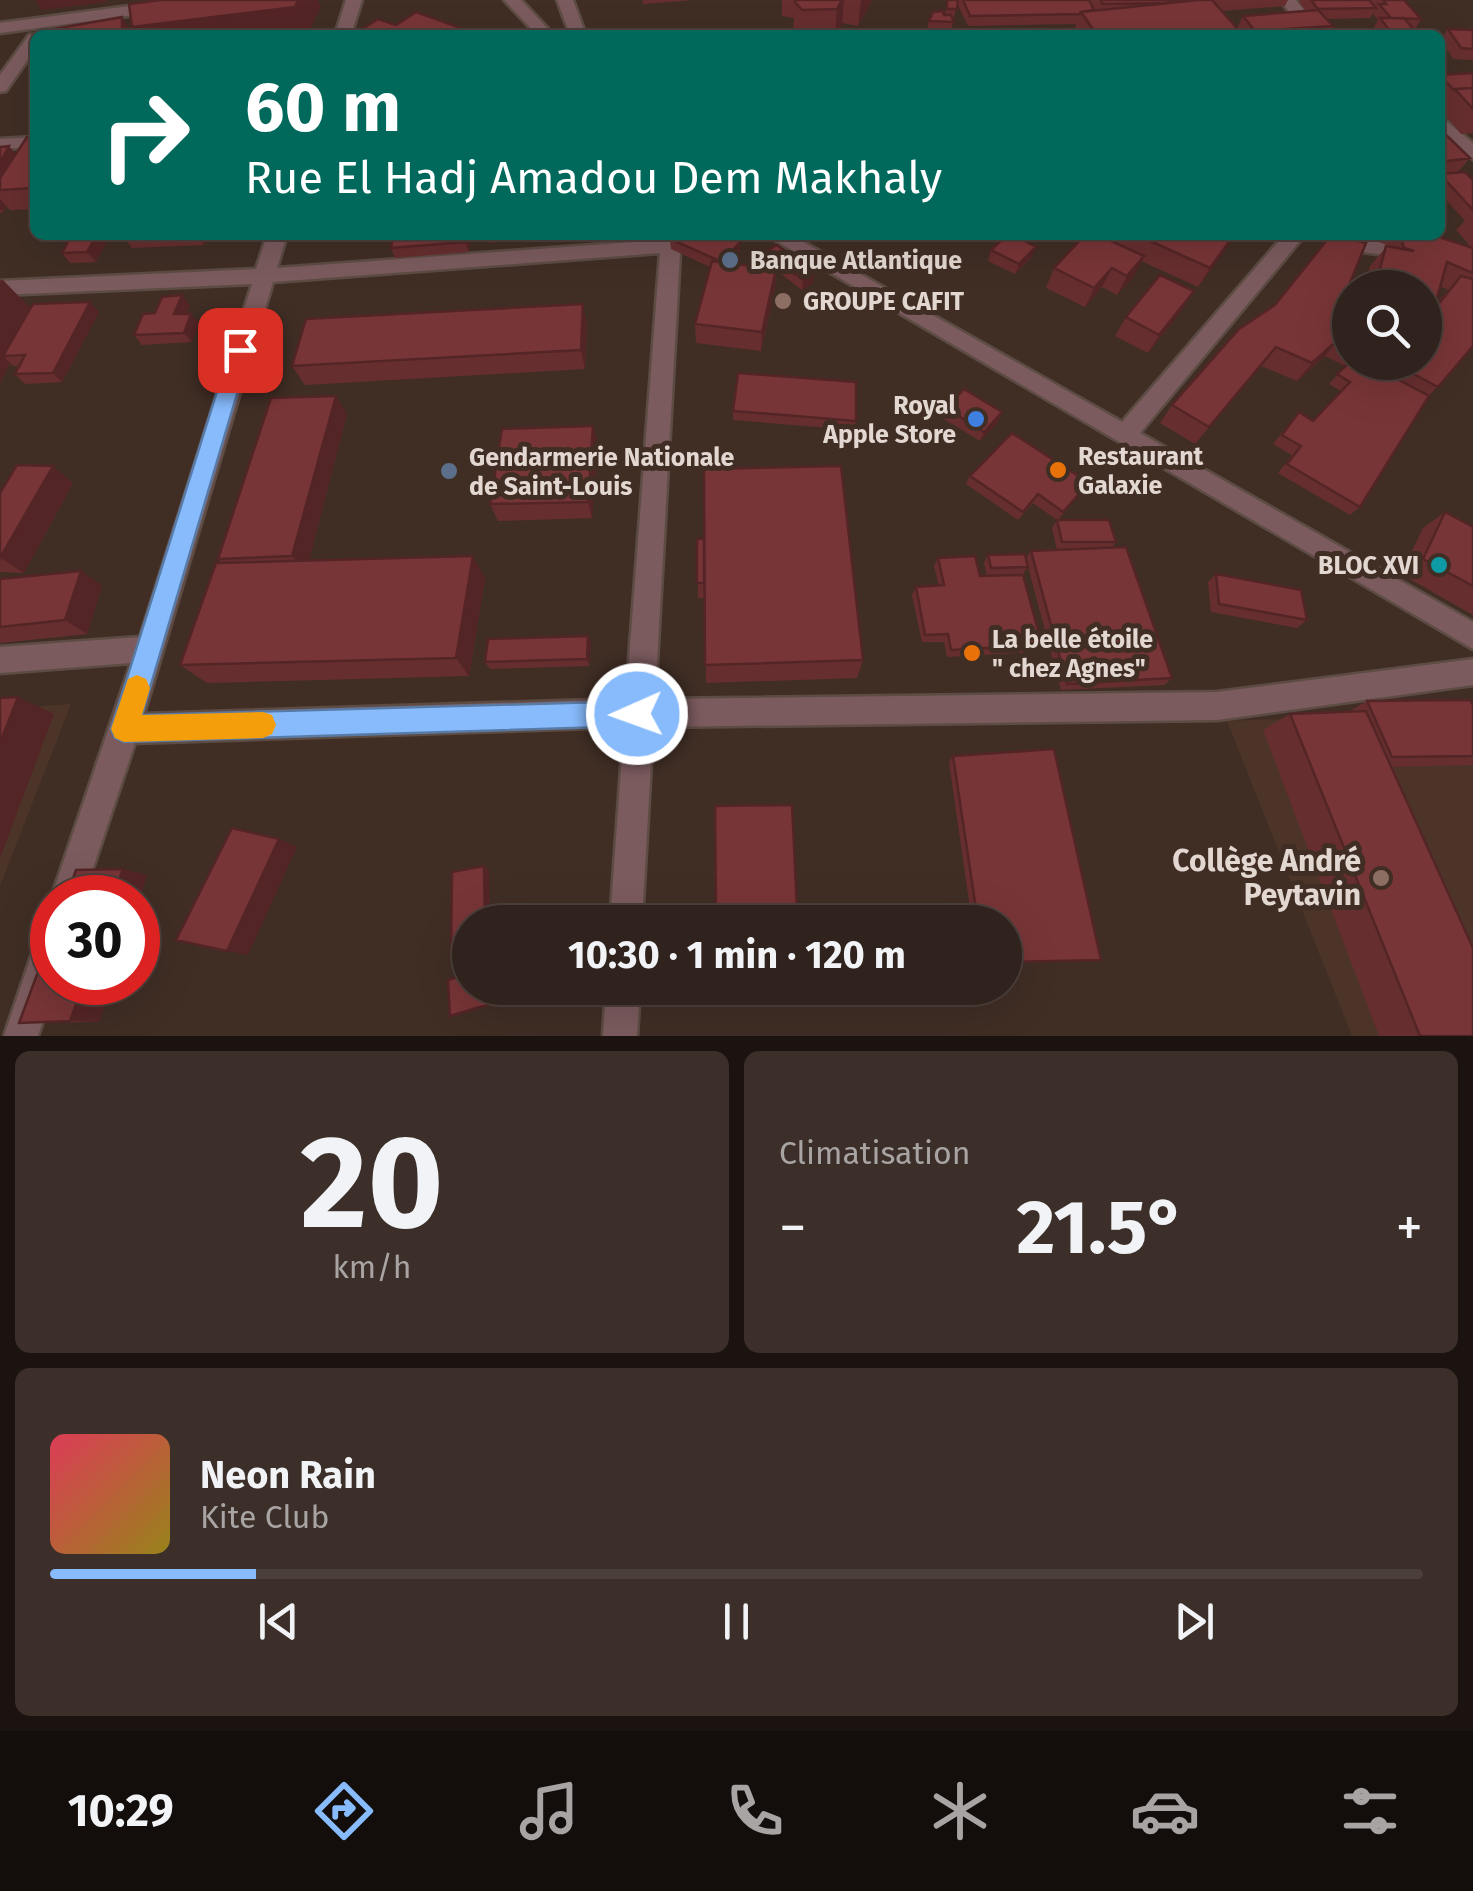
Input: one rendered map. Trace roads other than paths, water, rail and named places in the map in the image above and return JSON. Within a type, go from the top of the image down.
[{"type":"street","points":[[50,30],[209,0]]},
{"type":"street","points":[[345,30],[354,0]]},
{"type":"street","points":[[512,0],[541,30]]},
{"type":"street","points":[[566,0],[576,30]]},
{"type":"street","points":[[1288,0],[1312,30]]},
{"type":"street","points":[[0,87],[30,45]]},
{"type":"street","points":[[1445,126],[1473,153]]},
{"type":"street","points":[[0,144],[30,142]]},
{"type":"street","points":[[76,875],[275,240]]},
{"type":"street","points":[[785,240],[1473,636]]},
{"type":"street","points":[[1124,436],[1291,240]]},
{"type":"street","points":[[1335,240],[1473,260]]},
{"type":"street","points":[[0,288],[263,276],[669,241],[627,905]]},
{"type":"street","points":[[0,660],[148,649]]},
{"type":"street","points":[[124,729],[637,714],[1217,706],[1473,672]]},
{"type":"street","points":[[20,1036],[31,1005]]},
{"type":"street","points":[[620,1036],[622,1005]]},
{"type":"place","name":"Banque Atlantique","points":[[730,260]]},
{"type":"place","name":"GROUPE CAFIT","points":[[783,301]]},
{"type":"place","name":"Royal Apple Store","points":[[976,419]]},
{"type":"place","name":"Restaurant Galaxie","points":[[1058,470]]},
{"type":"place","name":"Gendarmerie Nationale de Saint-Louis","points":[[449,471]]},
{"type":"place","name":"BLOC XVI","points":[[1439,565]]},
{"type":"place","name":"La belle étoile \" chez Agnes\"","points":[[972,653]]},
{"type":"place","name":"Collège André Peytavin","points":[[1381,878]]}]
